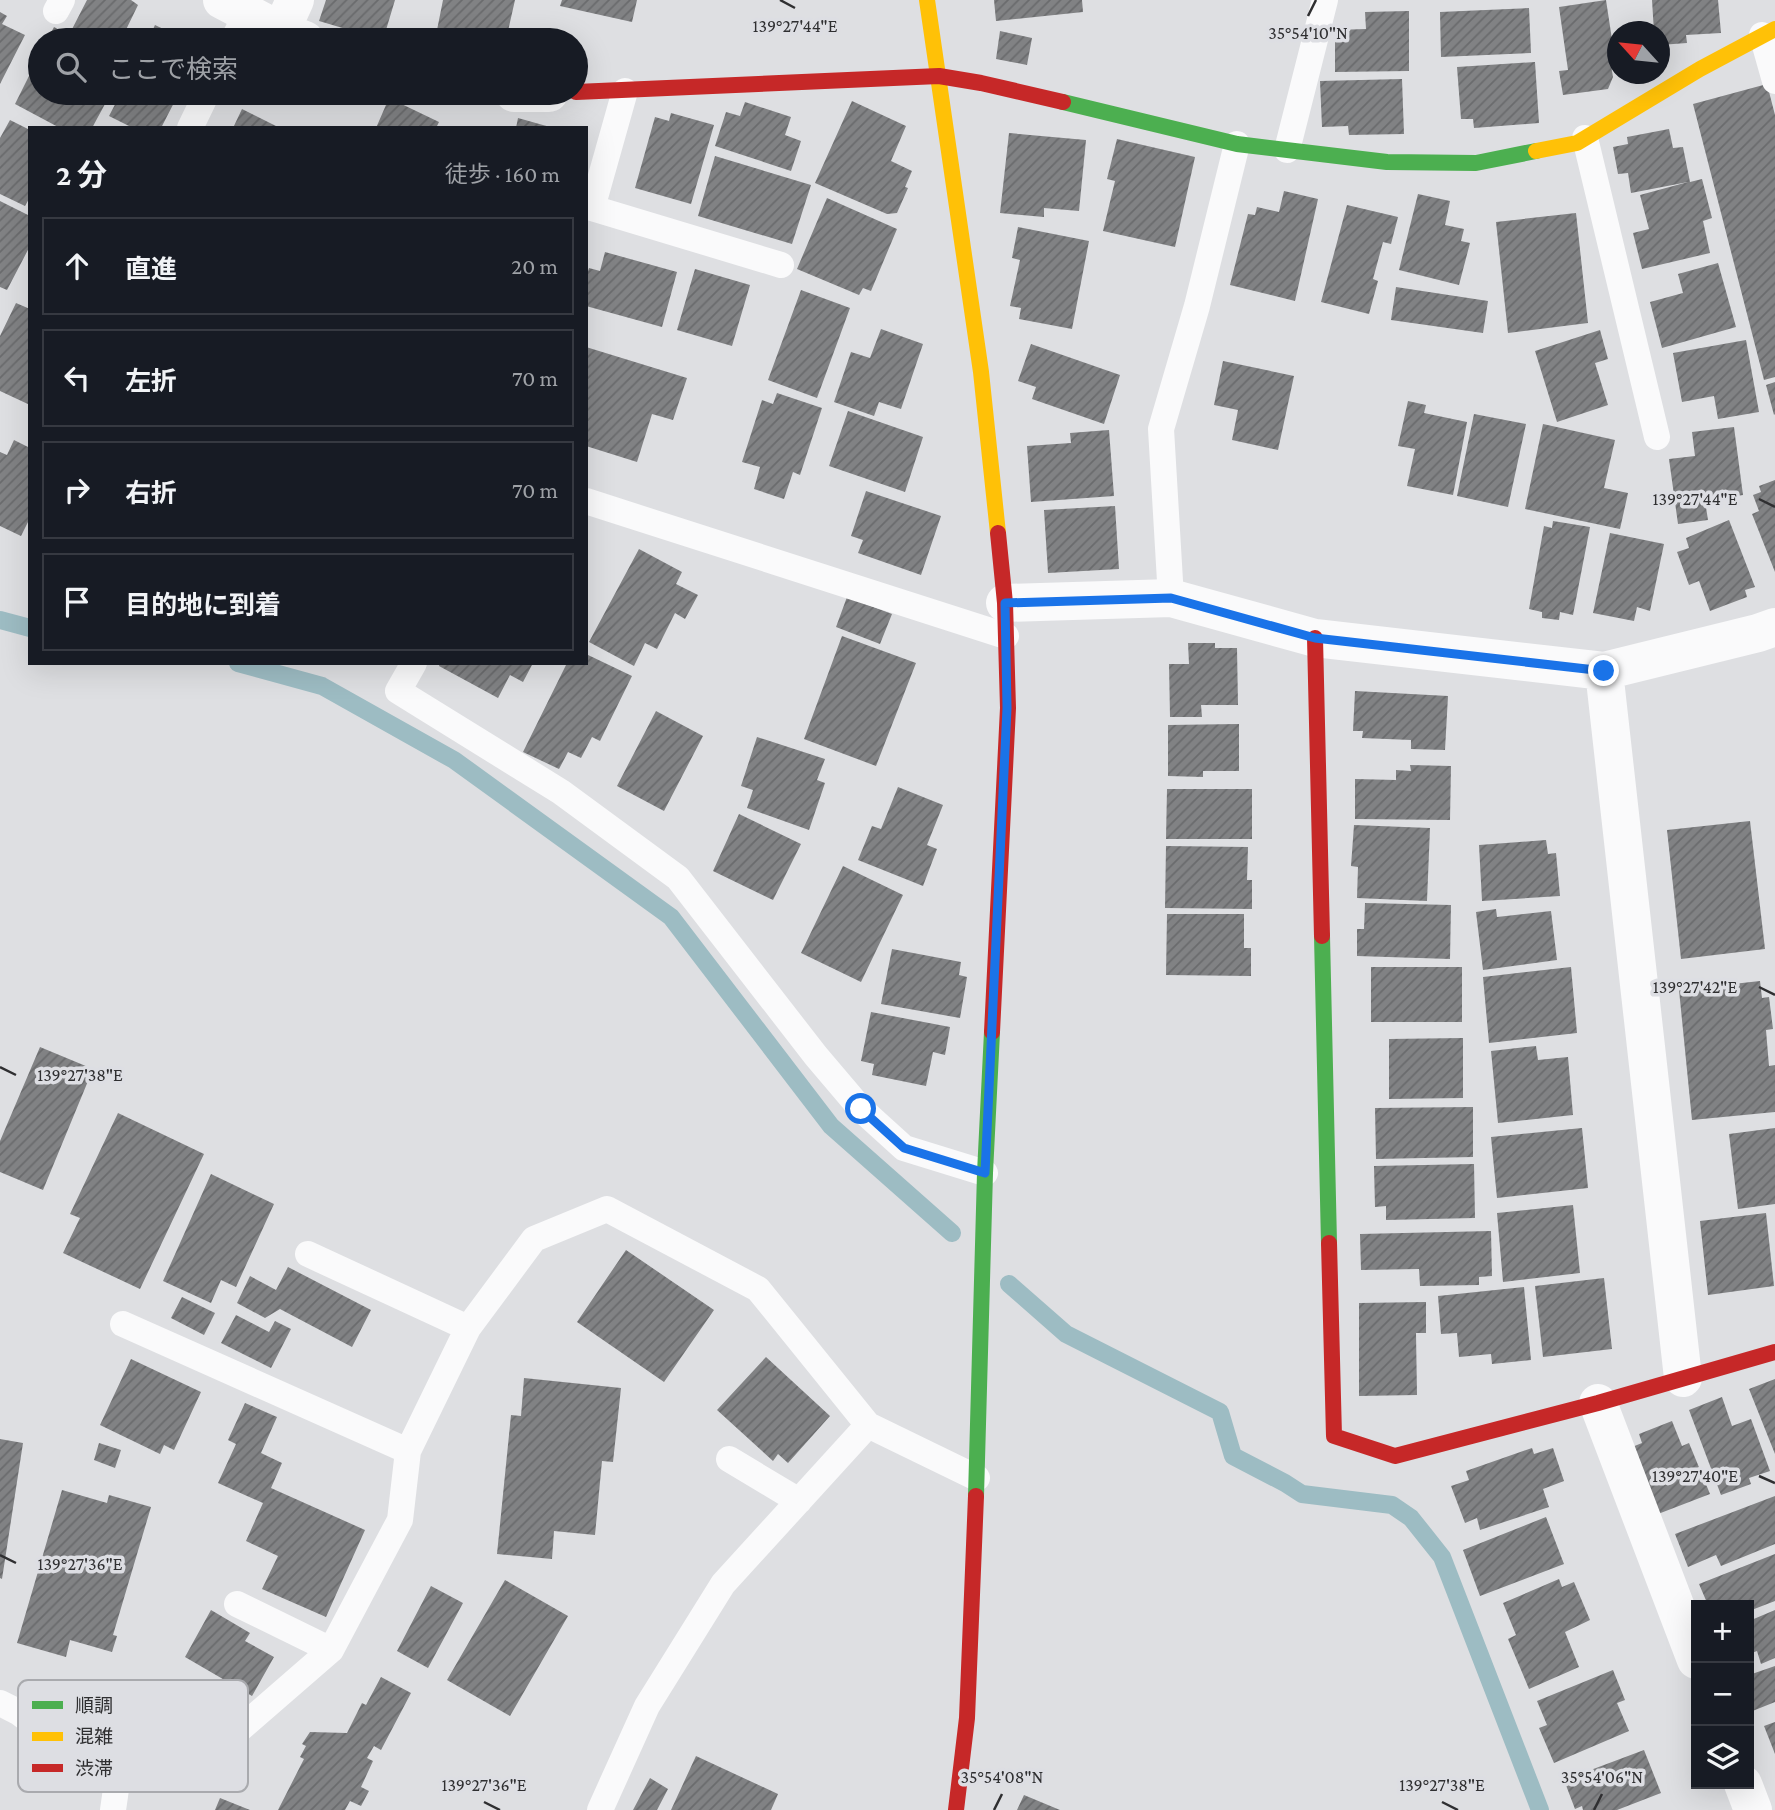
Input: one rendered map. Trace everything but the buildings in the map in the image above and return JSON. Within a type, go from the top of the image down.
[{"type":"street","points":[[927,0],[981,372],[1006,619],[1007,708],[985,1173],[967,1718],[956,1810]]},
{"type":"street","points":[[234,18],[294,24]]},
{"type":"street","points":[[588,92],[939,76],[981,83],[1237,145],[1387,162],[1476,163],[1577,143],[1700,69],[1768,32]]},
{"type":"street","points":[[1006,619],[1171,598],[1315,638],[1604,671],[1775,627]]},
{"type":"street","points":[[1315,638],[1334,1436],[1395,1456],[1598,1403],[1775,1352]]},
{"type":"street","points":[[1604,671],[1682,1378]]},
{"type":"street","points":[[1598,1403],[1691,1647]]},
{"type":"street","points":[[1745,1789],[1753,1810]]},
{"type":"lane","points":[[1287,150],[1325,0]]},
{"type":"lane","points":[[1768,32],[1775,81]]},
{"type":"lane","points":[[625,91],[593,208],[781,265]]},
{"type":"lane","points":[[191,126],[201,105]]},
{"type":"lane","points":[[1585,138],[1657,437]]},
{"type":"lane","points":[[1171,598],[1161,429],[1197,306],[1237,145]]},
{"type":"lane","points":[[588,502],[1006,619]]},
{"type":"lane","points":[[413,665],[398,691],[561,792],[678,878],[839,1083],[861,1109],[904,1148],[985,1173]]},
{"type":"lane","points":[[248,1722],[331,1650],[400,1520],[408,1451],[468,1328],[534,1239],[607,1209],[758,1289],[867,1425],[977,1478]]},
{"type":"lane","points":[[308,1254],[468,1328]]},
{"type":"lane","points":[[123,1324],[408,1451]]},
{"type":"lane","points":[[600,1810],[647,1706],[723,1584],[867,1425]]},
{"type":"lane","points":[[729,1460],[799,1501]]},
{"type":"lane","points":[[237,1604],[331,1650]]},
{"type":"lane","points":[[0,1703],[18,1712]]},
{"type":"lane","points":[[113,1810],[116,1792]]},
{"type":"waterway","points":[[0,620],[28,627]]},
{"type":"waterway","points":[[245,665],[322,686],[454,760],[671,917],[831,1126],[952,1233]]},
{"type":"waterway","points":[[1009,1284],[1066,1334],[1220,1412],[1233,1456],[1302,1494],[1392,1505],[1411,1518],[1442,1557],[1540,1810]]},
{"type":"traffic: fast","points":[[1063,102],[1237,144],[1387,162],[1476,163],[1536,151]]},
{"type":"traffic: fast","points":[[1322,936],[1329,1243]]},
{"type":"traffic: fast","points":[[976,1496],[985,1173],[992,1032]]},
{"type":"traffic: slow","points":[[927,0],[981,372],[998,533]]},
{"type":"traffic: slow","points":[[1536,151],[1577,143],[1700,69],[1775,29]]},
{"type":"traffic: jam","points":[[588,91],[939,76],[1063,102]]},
{"type":"traffic: jam","points":[[992,1032],[1008,708],[1005,603],[998,533]]},
{"type":"traffic: jam","points":[[1315,638],[1322,936]]},
{"type":"traffic: jam","points":[[1329,1243],[1334,1436],[1395,1456],[1598,1403],[1775,1352]]},
{"type":"traffic: jam","points":[[956,1810],[967,1718],[976,1496]]},
{"type":"route","points":[[861,1109],[904,1148],[985,1173],[1007,708],[1005,603],[1171,598],[1315,638],[1604,671]]}]
